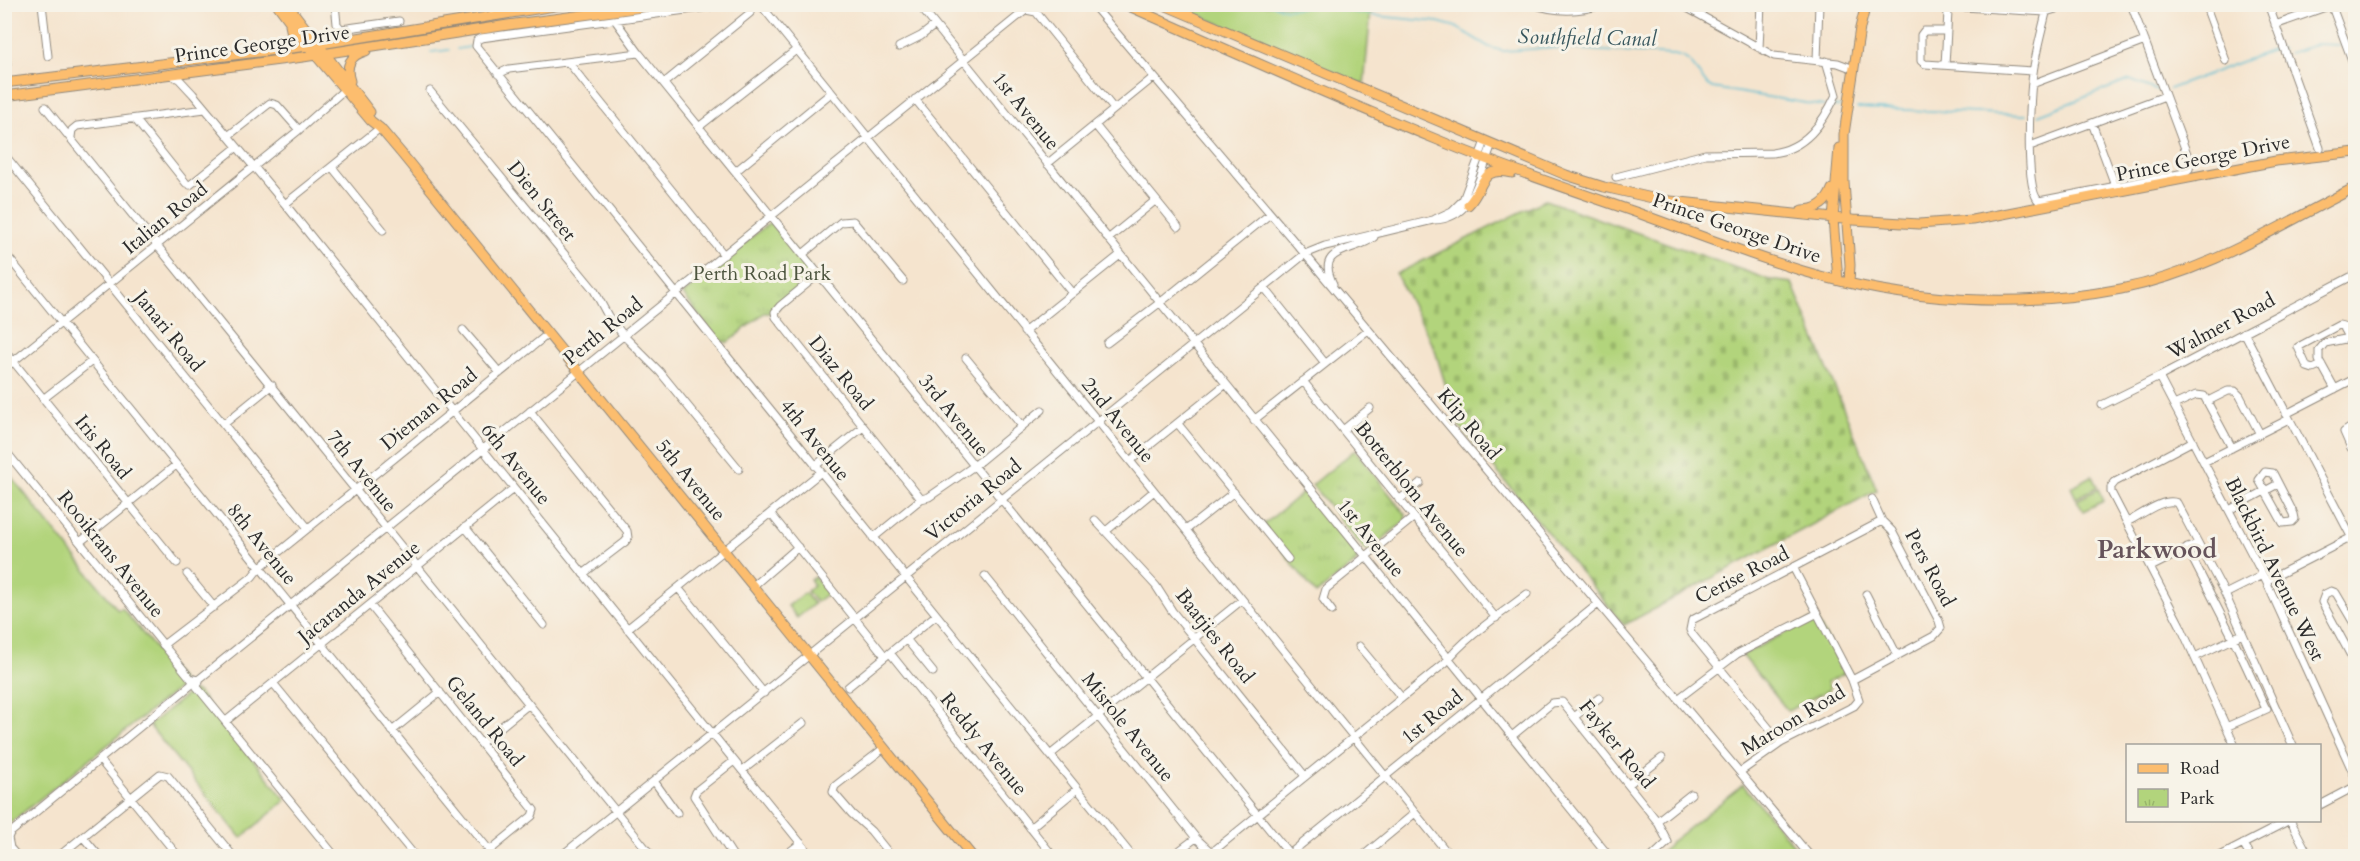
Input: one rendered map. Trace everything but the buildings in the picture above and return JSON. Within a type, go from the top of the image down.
[{"type":"main road","name":"5th Avenue","points":[[277,4],[316,56],[347,87],[580,371],[972,856]]},
{"type":"main road","name":"5th Avenue","points":[[287,4],[327,54],[347,87]]},
{"type":"main road","name":"Prince George Drive","points":[[4,83],[308,46],[567,4]]},
{"type":"main road","name":"Prince George Drive","points":[[4,96],[316,56],[391,43],[666,4]]},
{"type":"main road","name":"Prince George Drive","points":[[1124,4],[1428,136],[1532,176],[1769,261],[1838,280],[1902,293],[1989,301],[2045,300],[2125,288],[2214,260],[2259,239],[2355,187]]},
{"type":"main road","name":"Prince George Drive","points":[[1162,4],[1566,175],[1624,193],[1661,200],[1833,219],[1919,224],[1972,220],[2276,160],[2355,152]]},
{"type":"main road","points":[[1849,282],[1850,265],[1845,220],[1844,134],[1866,4]]},
{"type":"main road","points":[[1863,17],[1873,4]]},
{"type":"main road","points":[[218,58],[283,45],[291,36],[290,22]]},
{"type":"main road","points":[[347,87],[348,70],[354,57],[359,53],[391,43]]},
{"type":"main road","points":[[1838,280],[1833,219],[1838,152],[1844,134]]},
{"type":"main road","points":[[1468,205],[1481,182],[1490,174],[1506,171],[1532,176]]},
{"type":"main road","points":[[1788,213],[1809,210],[1822,204],[1829,197],[1835,180]]},
{"type":"street","points":[[42,4],[48,56]]},
{"type":"street","points":[[335,4],[337,24],[340,29],[399,21]]},
{"type":"street","points":[[471,20],[500,11],[506,4],[516,9],[554,6]]},
{"type":"street","points":[[615,20],[730,4]]},
{"type":"street","name":"2nd Avenue","points":[[760,4],[1450,856]]},
{"type":"street","name":"1st Avenue","points":[[918,4],[1609,856]]},
{"type":"street","name":"Klip Road","points":[[1094,4],[1810,856]]},
{"type":"street","points":[[1534,5],[1559,11],[1588,9],[1605,4]]},
{"type":"street","points":[[1680,4],[1777,57],[1826,61],[1854,69]]},
{"type":"street","points":[[1759,48],[1761,4]]},
{"type":"street","points":[[1817,60],[1819,4]]},
{"type":"street","points":[[1945,65],[1947,5],[2047,8],[2072,4]]},
{"type":"street","points":[[2047,8],[2033,71],[2030,146],[2033,194],[2037,200],[2044,201],[2184,172],[2189,169],[2190,162],[2131,4]]},
{"type":"street","points":[[2205,4],[2226,61]]},
{"type":"street","points":[[2268,4],[2320,148]]},
{"type":"street","points":[[2275,25],[2332,5],[2355,71]]},
{"type":"street","name":"Perth Road","points":[[6,839],[10,833],[1024,11],[1030,9],[1036,12],[1114,109]]},
{"type":"street","points":[[664,82],[750,13]]},
{"type":"street","name":"4th Avenue","points":[[615,20],[482,38],[476,42],[477,49],[1132,856]]},
{"type":"street","name":"3rd Avenue","points":[[615,20],[639,53],[1289,856]]},
{"type":"street","points":[[899,47],[921,36],[935,25]]},
{"type":"street","points":[[1947,31],[1924,31],[1921,61],[1925,64],[2033,71]]},
{"type":"street","points":[[2032,84],[2145,41]]},
{"type":"street","points":[[4,45],[7,63],[4,69]]},
{"type":"street","points":[[700,126],[796,50]]},
{"type":"street","points":[[498,74],[509,69],[639,53]]},
{"type":"street","points":[[1616,177],[1704,154],[1772,153],[1798,145],[1814,131],[1836,95],[1826,61]]},
{"type":"street","points":[[567,62],[724,255]]},
{"type":"street","points":[[193,94],[189,81],[201,70]]},
{"type":"street","name":"6th Avenue","points":[[170,74],[179,79],[193,94],[285,204],[811,856]]},
{"type":"street","points":[[1047,164],[1154,77]]},
{"type":"street","name":"Italian Road","points":[[4,369],[254,167],[347,87]]},
{"type":"street","name":"Dien Street","points":[[430,91],[594,290],[608,316],[624,336],[660,372],[739,469]]},
{"type":"street","points":[[736,171],[831,93]]},
{"type":"street","points":[[2030,146],[2164,93]]},
{"type":"street","points":[[915,99],[1072,292]]},
{"type":"street","points":[[228,136],[270,103],[278,105],[299,130]]},
{"type":"street","name":"7th Avenue","points":[[45,107],[530,704],[650,856]]},
{"type":"street","points":[[71,137],[72,130],[77,126],[205,109]]},
{"type":"street","points":[[135,119],[188,184],[237,147]]},
{"type":"street","points":[[2092,123],[2115,185]]},
{"type":"street","points":[[1095,125],[1178,227]]},
{"type":"street","points":[[285,204],[380,128]]},
{"type":"street","name":"Victoria Road","points":[[561,856],[1305,254],[1324,246],[1454,217],[1468,205],[1488,143]]},
{"type":"street","name":"Janari Road","points":[[4,154],[308,528]]},
{"type":"street","name":"Victoria Road","points":[[1433,220],[1452,211],[1463,200],[1483,157]]},
{"type":"street","points":[[332,167],[383,230]]},
{"type":"street","points":[[1108,239],[1156,200]]},
{"type":"street","points":[[1107,343],[1269,214]]},
{"type":"street","points":[[803,254],[842,222],[853,221],[903,280]]},
{"type":"street","points":[[1336,292],[1328,272],[1332,258],[1340,250],[1363,244],[1377,234]]},
{"type":"street","name":"8th Avenue","points":[[4,252],[392,731],[489,855]]},
{"type":"street","points":[[1024,332],[1120,255]]},
{"type":"street","name":"Diaz Road","points":[[819,274],[780,306],[775,312],[776,317],[921,499]]},
{"type":"street","name":"Walmer Road","points":[[2102,405],[2355,274]]},
{"type":"street","points":[[1264,287],[1325,363]]},
{"type":"street","points":[[2322,365],[2313,369],[2307,367],[2298,347],[2339,325],[2343,326],[2352,336],[2322,345],[2318,353],[2335,389]]},
{"type":"street","points":[[463,330],[500,373]]},
{"type":"street","points":[[1254,420],[1368,330]]},
{"type":"street","points":[[2244,332],[2353,536],[2355,546]]},
{"type":"street","name":"Dieman Road","points":[[164,645],[252,577],[259,567],[548,334]]},
{"type":"street","name":"Iris Road","points":[[4,350],[177,563]]},
{"type":"street","points":[[966,358],[1022,426]]},
{"type":"street","points":[[43,399],[92,361]]},
{"type":"street","name":"Blackbird Avenue West","points":[[2159,377],[2265,578],[2355,779]]},
{"type":"street","points":[[2204,462],[2260,434],[2355,378]]},
{"type":"street","name":"Botterblom Avenue","points":[[1303,381],[1496,618]]},
{"type":"street","points":[[1130,461],[1226,384]]},
{"type":"street","points":[[224,424],[272,385]]},
{"type":"street","points":[[2208,401],[2228,391],[2235,391],[2240,396],[2260,434]]},
{"type":"street","points":[[2174,405],[2199,394],[2204,396],[2232,448]]},
{"type":"street","points":[[1343,430],[1370,408]]},
{"type":"street","points":[[873,538],[921,499],[931,496],[974,465],[1042,410]]},
{"type":"street","points":[[530,411],[627,531],[628,538],[625,542],[583,574]]},
{"type":"street","points":[[1178,424],[1288,559]]},
{"type":"street","points":[[2355,424],[2344,432],[2351,448],[2355,451]]},
{"type":"street","points":[[815,466],[863,427]]},
{"type":"street","points":[[2193,441],[2113,484],[2111,492],[2195,657],[2234,744]]},
{"type":"street","name":"Rooikrans Avenue","points":[[4,449],[335,856]]},
{"type":"street","points":[[80,542],[176,465]]},
{"type":"street","points":[[627,629],[821,472]]},
{"type":"street","points":[[2265,472],[2272,473],[2295,519],[2292,522],[2283,523],[2264,491],[2259,480],[2265,472]]},
{"type":"street","points":[[1400,500],[1420,483]]},
{"type":"street","points":[[2229,510],[2278,484]]},
{"type":"street","name":"Jacaranda Avenue","points":[[226,721],[514,488]]},
{"type":"street","points":[[1106,531],[1154,491]]},
{"type":"street","points":[[1186,530],[1234,492]]},
{"type":"street","name":"Pers Road","points":[[1852,680],[1934,636],[1940,631],[1941,625],[1892,531],[1882,521],[1872,499]]},
{"type":"street","points":[[2127,522],[2165,503],[2174,501],[2179,507],[2225,594],[2293,744]]},
{"type":"street","name":"Reddy Avenue","points":[[771,514],[835,595],[888,654],[1053,856]]},
{"type":"street","points":[[1332,611],[1323,599],[1326,589],[1413,518]]},
{"type":"street","name":"Baatjies Road","points":[[1095,520],[1156,586],[1172,611],[1305,776]]},
{"type":"street","name":"Cerise Road","points":[[1781,743],[1692,634],[1690,625],[1692,620],[1882,521]]},
{"type":"street","points":[[465,527],[544,625]]},
{"type":"street","points":[[2225,594],[2265,578],[2353,536]]},
{"type":"street","points":[[2151,567],[2198,543]]},
{"type":"street","points":[[753,586],[798,548]]},
{"type":"street","points":[[2187,549],[2233,638],[2265,709]]},
{"type":"street","name":"Maroon Road","points":[[1740,772],[1781,743],[1857,704],[1859,696],[1852,680],[1793,567]]},
{"type":"street","points":[[187,574],[214,607]]},
{"type":"street","name":"Misrole Avenue","points":[[985,576],[1196,838]]},
{"type":"street","points":[[679,589],[764,693]]},
{"type":"street","points":[[2355,627],[2336,592],[2325,594],[2322,602],[2355,665]]},
{"type":"street","points":[[1172,856],[1196,838],[1205,848],[1214,850],[1402,699],[1527,594]]},
{"type":"street","points":[[1866,594],[1897,655]]},
{"type":"street","points":[[1050,755],[1242,600]]},
{"type":"street","name":"1st Road","points":[[1289,856],[1598,604]]},
{"type":"street","name":"Geland Road","points":[[370,605],[534,810],[532,816],[489,855]]},
{"type":"street","points":[[1678,699],[1737,654],[1816,614]]},
{"type":"street","points":[[848,687],[936,615]]},
{"type":"street","points":[[2195,657],[2242,634]]},
{"type":"street","points":[[906,639],[933,672]]},
{"type":"street","points":[[1359,646],[1402,699]]},
{"type":"street","points":[[273,683],[415,856]]},
{"type":"street","points":[[392,731],[440,692]]},
{"type":"street","points":[[1574,717],[1599,698]]},
{"type":"street","name":"Fayker Road","points":[[1512,736],[1556,701],[1562,702],[1657,821],[1668,842],[1653,856]]},
{"type":"street","points":[[481,743],[530,704]]},
{"type":"street","points":[[2226,727],[2275,705]]},
{"type":"street","points":[[743,770],[803,723]]},
{"type":"street","points":[[884,748],[833,789],[841,803],[871,831],[891,856]]},
{"type":"street","points":[[1629,784],[1662,758]]},
{"type":"street","points":[[100,760],[178,856]]},
{"type":"street","points":[[733,856],[694,796],[696,791],[734,761]]},
{"type":"street","points":[[59,856],[160,774],[166,774],[233,856]]},
{"type":"street","points":[[654,781],[677,813]]},
{"type":"street","points":[[2321,804],[2355,786]]},
{"type":"street","points":[[1030,828],[1077,789]]},
{"type":"street","points":[[1657,821],[1691,794]]},
{"type":"street","points":[[1366,855],[1415,813]]},
{"type":"street","points":[[2270,822],[2273,829]]},
{"type":"street","points":[[2220,856],[2286,822]]},
{"type":"street","points":[[2291,822],[2309,856]]},
{"type":"street","points":[[83,837],[99,856]]},
{"type":"street","points":[[6,839],[17,856]]},
{"type":"street","points":[[784,856],[801,843]]},
{"type":"street","points":[[2243,844],[2250,856]]},
{"type":"green space","points":[[1175,5],[1379,5],[1371,10],[1364,85]]},
{"type":"green space","points":[[1545,200],[1770,280],[1792,283],[1877,490],[1624,625],[1457,423],[1434,347],[1396,274]]},
{"type":"green space","name":"Perth Road Park","points":[[770,222],[811,268],[812,275],[772,313],[764,313],[727,343],[725,341],[720,344],[683,294]]},
{"type":"green space","points":[[1355,450],[1406,515],[1405,521],[1369,550],[1364,549],[1312,485]]},
{"type":"green space","points":[[5,469],[118,610],[122,608],[182,681],[178,685],[180,687],[5,827]]},
{"type":"green space","points":[[2092,476],[2097,487],[2076,498],[2071,487]]},
{"type":"green space","points":[[1307,489],[1358,555],[1356,562],[1316,594],[1263,525]]},
{"type":"green space","points":[[2098,489],[2104,501],[2083,511],[2077,500]]},
{"type":"green space","points":[[815,577],[828,593],[816,602],[807,591],[814,585],[810,580]]},
{"type":"green space","points":[[805,593],[814,604],[797,618],[788,606]]},
{"type":"green space","points":[[1813,619],[1818,622],[1845,673],[1827,682],[1830,689],[1788,711],[1742,655]]},
{"type":"green space","points":[[194,691],[198,692],[286,800],[241,838],[149,725]]},
{"type":"green space","points":[[1743,785],[1803,856],[1657,856],[1671,842]]},
{"type":"waterway","name":"Southfield Canal","points":[[1269,4],[1286,9],[1321,6],[1376,16],[1438,22],[1456,27],[1489,47],[1503,51],[1549,48],[1674,55],[1688,60],[1706,84],[1712,88],[1824,106]]},
{"type":"waterway","name":"Southfield Canal","points":[[2289,53],[2318,44],[2341,45]]},
{"type":"waterway","points":[[457,49],[470,47]]},
{"type":"waterway","name":"Southfield Canal","points":[[2169,89],[2278,48],[2282,50]]},
{"type":"waterway","points":[[431,52],[449,50]]},
{"type":"waterway","name":"Southfield Canal","points":[[2038,115],[2130,80],[2158,91]]},
{"type":"waterway","name":"Southfield Canal","points":[[1832,106],[1840,107]]},
{"type":"waterway","name":"Southfield Canal","points":[[1857,108],[2026,115]]},
{"type":"district","name":"Parkwood","points":[[2157,549]]}]
